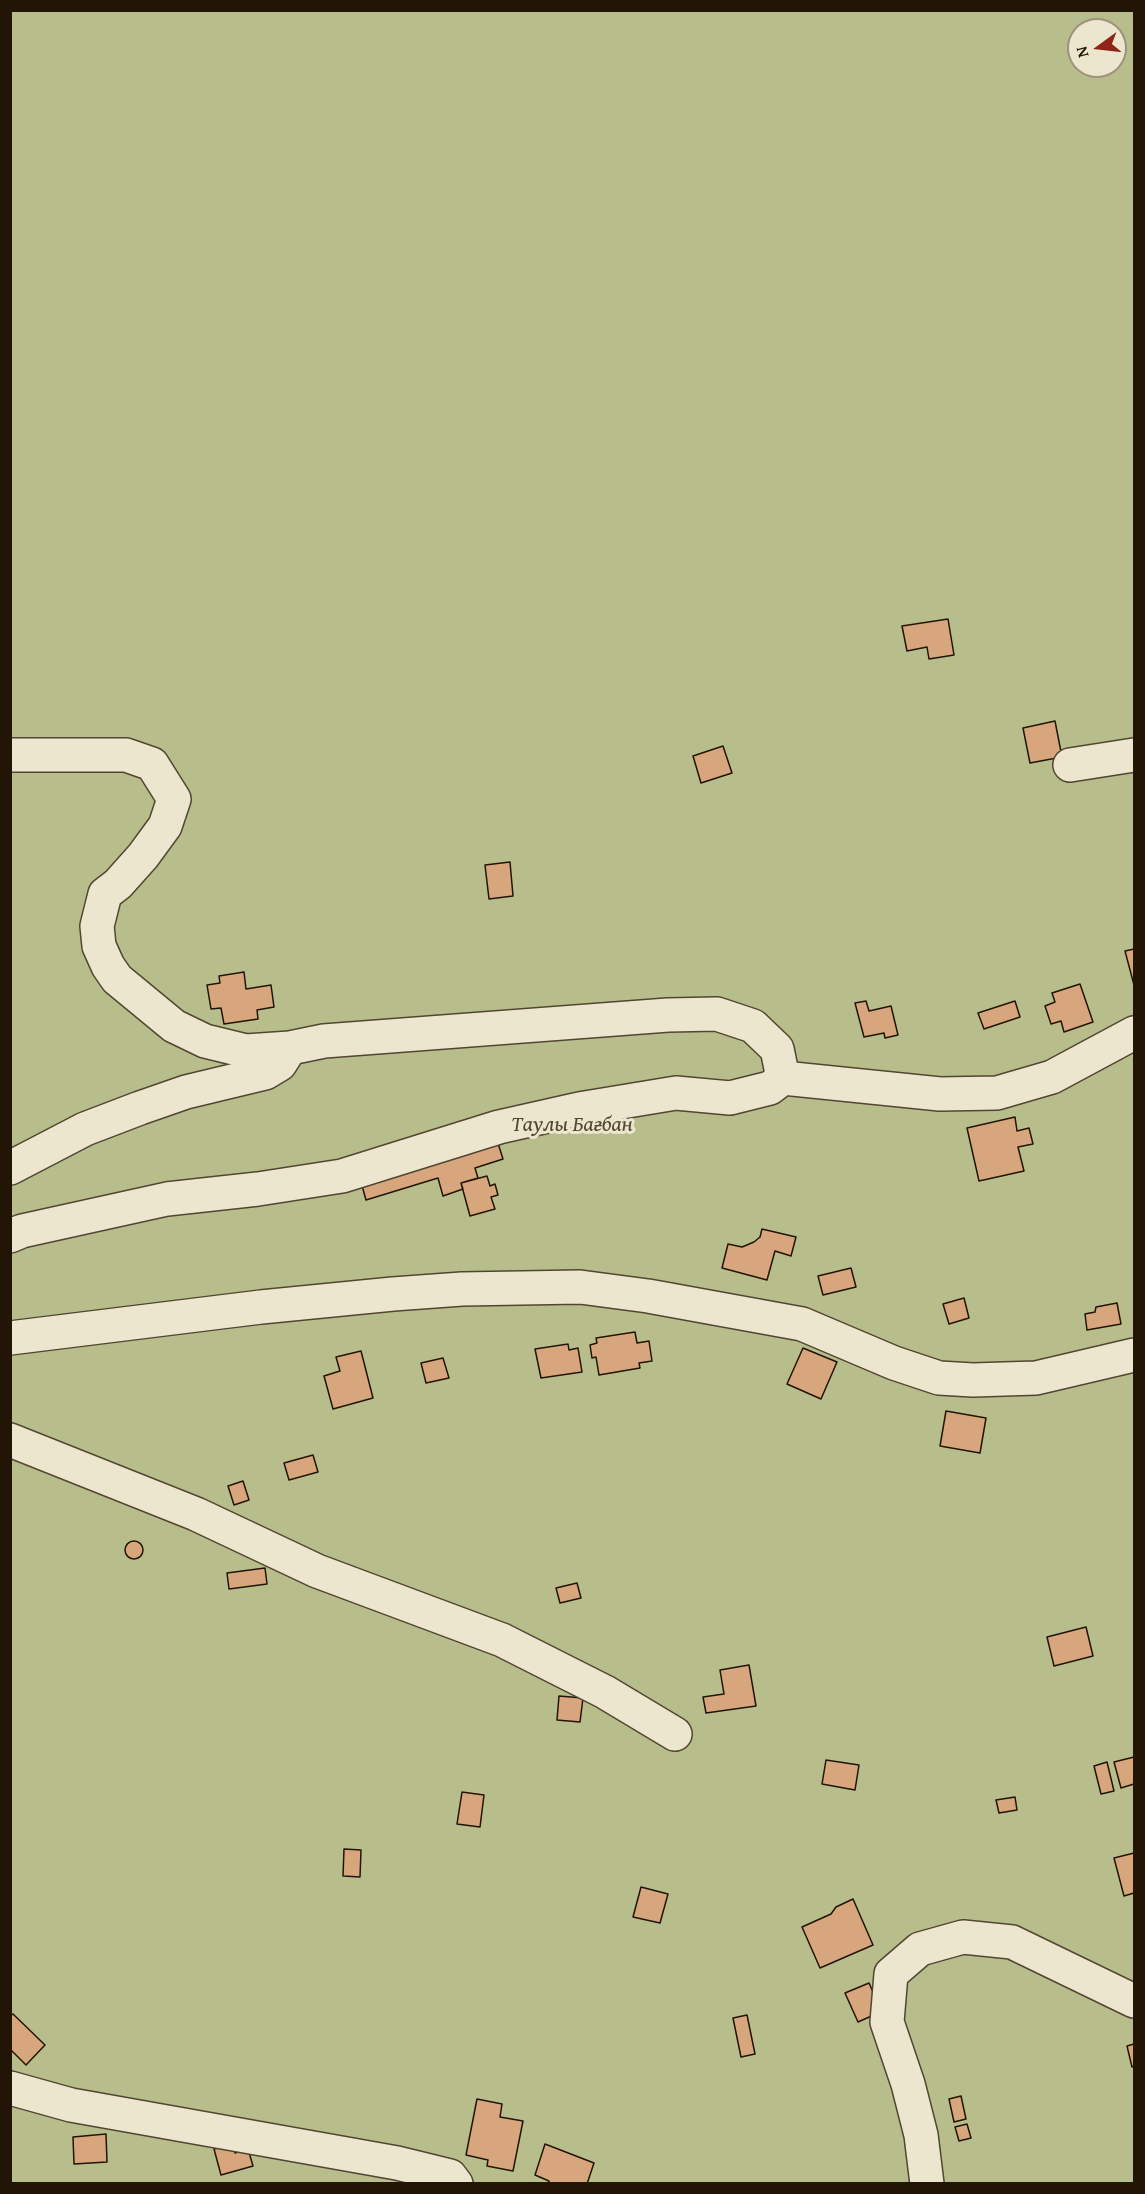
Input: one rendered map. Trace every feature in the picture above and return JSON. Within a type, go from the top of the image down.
[{"type":"street","points":[[10,755],[126,754],[152,764],[174,799],[165,826],[143,856],[118,884],[105,894],[97,926],[99,946],[117,979],[174,1026],[206,1041],[246,1051],[290,1048],[324,1041],[668,1015],[717,1014],[753,1026],[777,1049],[783,1078]]},
{"type":"street","points":[[1070,765],[1134,755]]},
{"type":"street","points":[[10,1236],[22,1231],[166,1199],[258,1189],[342,1176],[499,1127],[579,1109],[676,1093],[730,1098],[770,1088],[783,1078],[940,1094],[998,1094],[1052,1077],[1134,1033]]},
{"type":"street","points":[[10,1168],[85,1129],[140,1108],[186,1092],[265,1073],[280,1064],[290,1048]]},
{"type":"street","points":[[10,1338],[393,1294],[462,1289],[580,1287],[648,1296],[802,1324],[894,1363],[939,1378],[973,1380],[1036,1378],[1134,1355]]},
{"type":"street","points":[[10,1440],[196,1514],[317,1571],[502,1640],[605,1692],[675,1734]]},
{"type":"street","points":[[927,2184],[921,2135],[908,2084],[887,2022],[891,1974],[920,1949],[963,1937],[1012,1942],[1134,2001]]},
{"type":"street","points":[[10,2088],[71,2105],[397,2163],[450,2176],[456,2184]]},
{"type":"green space","name":"Таулы Бағбан","points":[[11,11],[1134,11],[1134,2183],[11,2183]]},
{"type":"building","points":[[948,619],[954,655],[929,659],[927,647],[907,651],[902,626]]},
{"type":"building","points":[[1055,721],[1062,757],[1030,763],[1023,728]]},
{"type":"building","points":[[723,746],[732,773],[701,783],[693,756]]},
{"type":"building","points":[[510,862],[513,896],[489,899],[485,865]]},
{"type":"building","points":[[1134,949],[1134,985],[1125,951]]},
{"type":"building","points":[[244,972],[246,989],[271,985],[274,1007],[257,1010],[258,1019],[224,1024],[221,1008],[211,1009],[207,985],[220,983],[219,976]]},
{"type":"building","points":[[1080,984],[1093,1022],[1064,1032],[1061,1021],[1051,1024],[1045,1006],[1055,1002],[1052,993]]},
{"type":"building","points":[[866,1001],[869,1011],[891,1006],[898,1035],[885,1038],[884,1033],[864,1037],[855,1003]]},
{"type":"building","points":[[1015,1001],[1020,1017],[984,1029],[978,1013]]},
{"type":"building","points":[[1015,1117],[1017,1131],[1029,1128],[1033,1144],[1018,1147],[1024,1171],[979,1181],[967,1128]]},
{"type":"building","points":[[497,1140],[503,1159],[475,1168],[478,1178],[461,1183],[463,1189],[443,1196],[438,1178],[366,1200],[361,1182]]},
{"type":"building","points":[[487,1176],[490,1186],[495,1184],[498,1195],[491,1197],[495,1209],[470,1216],[461,1183]]},
{"type":"building","points":[[762,1229],[796,1237],[791,1256],[775,1251],[767,1280],[722,1268],[728,1244],[742,1247],[754,1242],[760,1237]]},
{"type":"building","points":[[851,1268],[856,1287],[823,1295],[818,1276]]},
{"type":"building","points":[[964,1298],[969,1318],[949,1324],[943,1304]]},
{"type":"building","points":[[1117,1303],[1121,1324],[1087,1330],[1085,1314],[1095,1312],[1096,1307]]},
{"type":"building","points":[[635,1332],[637,1343],[649,1341],[652,1361],[639,1363],[640,1368],[599,1375],[596,1357],[592,1358],[590,1345],[597,1343],[596,1338]]},
{"type":"building","points":[[568,1344],[569,1350],[578,1348],[582,1372],[541,1378],[535,1349]]},
{"type":"building","points":[[803,1348],[837,1362],[821,1399],[787,1384]]},
{"type":"building","points":[[361,1351],[373,1398],[333,1409],[324,1376],[340,1371],[336,1357]]},
{"type":"building","points":[[443,1358],[449,1378],[426,1383],[421,1363]]},
{"type":"building","points":[[946,1411],[986,1418],[980,1453],[940,1446]]},
{"type":"building","points":[[313,1455],[318,1472],[289,1480],[284,1463]]},
{"type":"building","points":[[243,1481],[249,1500],[234,1505],[228,1486]]},
{"type":"building","points":[[130,1541],[138,1541],[143,1546],[141,1557],[130,1559],[125,1554],[125,1546]]},
{"type":"building","points":[[265,1568],[267,1584],[229,1589],[227,1573]]},
{"type":"building","points":[[577,1583],[581,1598],[560,1603],[556,1588]]},
{"type":"building","points":[[1086,1627],[1093,1656],[1054,1666],[1047,1637]]},
{"type":"building","points":[[749,1665],[756,1706],[706,1713],[703,1697],[724,1694],[720,1670]]},
{"type":"building","points":[[559,1696],[583,1698],[580,1722],[557,1720]]},
{"type":"building","points":[[1134,1757],[1134,1784],[1121,1788],[1114,1762]]},
{"type":"building","points":[[826,1760],[859,1765],[855,1790],[822,1784]]},
{"type":"building","points":[[1107,1762],[1114,1791],[1101,1794],[1094,1766]]},
{"type":"building","points":[[462,1792],[484,1795],[480,1827],[457,1824]]},
{"type":"building","points":[[1015,1797],[1017,1810],[999,1813],[996,1800]]},
{"type":"building","points":[[344,1849],[361,1850],[360,1877],[343,1876]]},
{"type":"building","points":[[1134,1853],[1134,1893],[1124,1896],[1114,1858]]},
{"type":"building","points":[[641,1887],[668,1894],[660,1923],[633,1917]]},
{"type":"building","points":[[853,1899],[873,1945],[820,1968],[802,1927],[831,1914],[836,1907]]},
{"type":"building","points":[[869,1983],[877,2001],[872,2003],[876,2014],[858,2022],[845,1993]]},
{"type":"building","points":[[13,2014],[45,2045],[26,2065],[10,2049],[10,2016]]},
{"type":"building","points":[[747,2015],[755,2054],[741,2057],[733,2018]]},
{"type":"building","points":[[1134,2044],[1134,2066],[1132,2067],[1127,2046]]},
{"type":"building","points":[[961,2096],[966,2119],[954,2122],[949,2099]]},
{"type":"building","points":[[477,2099],[502,2104],[500,2117],[523,2121],[513,2171],[487,2166],[488,2160],[466,2155]]},
{"type":"building","points":[[967,2124],[971,2138],[959,2141],[955,2127]]},
{"type":"building","points":[[106,2134],[107,2162],[74,2164],[73,2137]]},
{"type":"building","points":[[233,2144],[235,2153],[248,2149],[253,2166],[221,2175],[214,2149]]},
{"type":"building","points":[[545,2144],[594,2163],[587,2184],[548,2184],[549,2181],[535,2175]]}]
